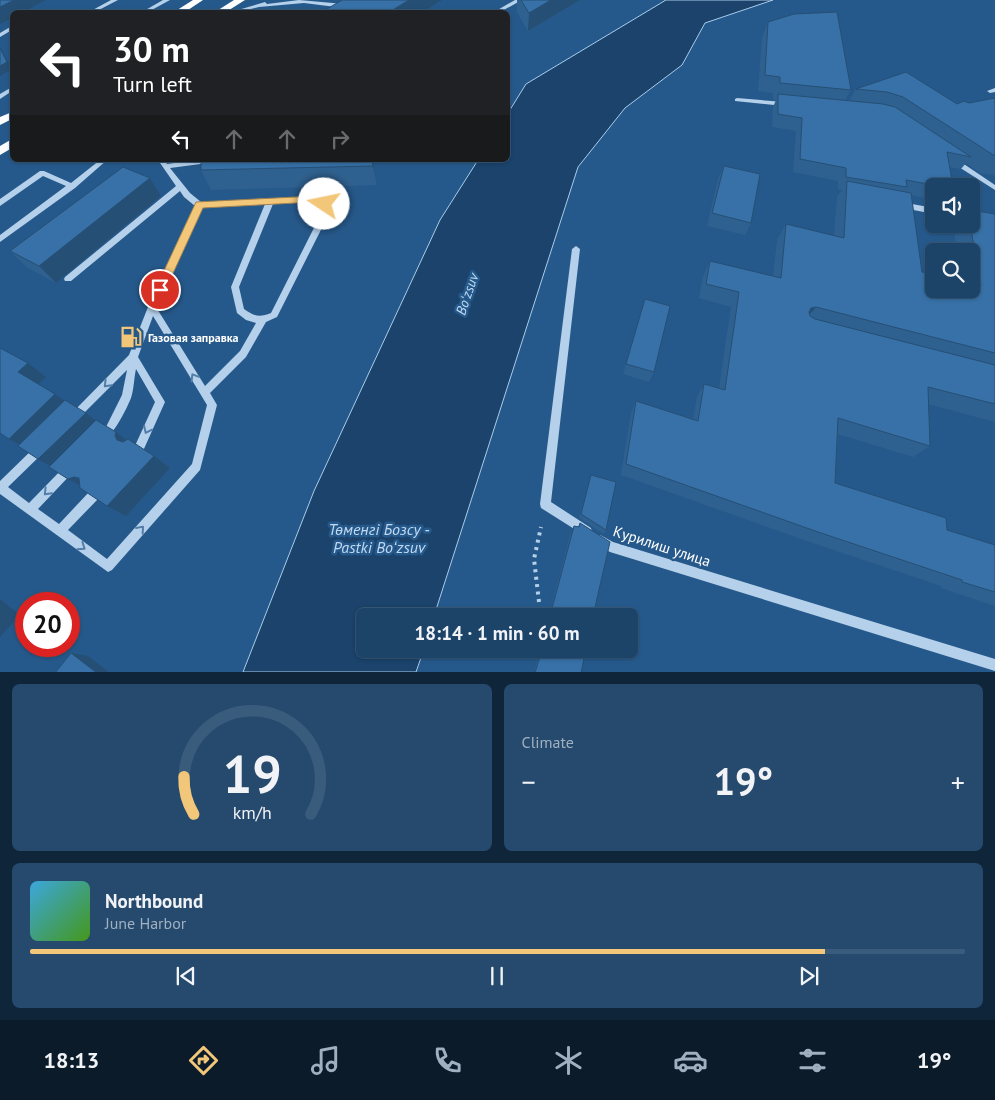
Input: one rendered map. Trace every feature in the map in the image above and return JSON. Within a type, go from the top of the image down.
[{"type":"highway","points":[[182,10],[199,0]]},
{"type":"highway","points":[[223,10],[240,0]]},
{"type":"street","points":[[96,10],[115,0]]},
{"type":"street","points":[[150,10],[167,0]]},
{"type":"street","points":[[256,0],[259,9]]},
{"type":"street","points":[[259,9],[278,0]]},
{"type":"street","points":[[259,9],[305,1],[353,6],[318,0]]},
{"type":"street","points":[[501,10],[519,0]]},
{"type":"street","points":[[737,100],[797,105]]},
{"type":"street","points":[[946,155],[995,188]]},
{"type":"street","points":[[0,239],[102,162]]},
{"type":"street","points":[[163,163],[181,162]]},
{"type":"street","points":[[163,163],[187,194],[199,205],[316,199],[324,204],[327,210],[274,315],[262,321],[243,354],[204,393]]},
{"type":"street","points":[[0,202],[42,173],[72,186]]},
{"type":"street","points":[[68,279],[181,186]]},
{"type":"street","points":[[262,321],[252,319],[240,311],[235,287],[270,201]]},
{"type":"street","points":[[895,204],[925,209]]},
{"type":"street","points":[[96,442],[109,430],[127,396],[133,357],[152,307],[199,205]]},
{"type":"street","points":[[545,504],[576,249]]},
{"type":"street","points":[[48,442],[0,488],[108,566],[196,466],[212,406],[152,307]]},
{"type":"street","points":[[67,424],[133,357]]},
{"type":"street","points":[[133,357],[160,402],[138,448]]},
{"type":"street","points":[[30,509],[77,462]]},
{"type":"street","points":[[60,532],[94,494]]},
{"type":"street","name":"Курилиш улица","points":[[545,504],[610,547],[995,665]]},
{"type":"path","points":[[539,602],[534,559],[545,504]]},
{"type":"water","name":"Төменгі Бозсу - Pastki Boʻzsuv","points":[[666,0],[773,0],[705,23],[682,65],[625,108],[578,167],[437,608],[356,608],[356,658],[421,658],[416,672],[243,672],[314,491],[440,220],[477,162],[510,162],[510,110],[526,84]]},
{"type":"building","points":[[0,0],[14,0],[0,7]]},
{"type":"building","points":[[342,0],[409,0],[393,10],[325,10]]},
{"type":"building","points":[[521,0],[551,0],[529,13]]},
{"type":"building","points":[[837,12],[851,90],[780,83],[780,77],[765,75],[768,22],[794,14]]},
{"type":"building","points":[[0,48],[7,62],[0,66]]},
{"type":"building","points":[[906,72],[957,104],[964,101],[969,103],[995,98],[995,156],[903,97],[887,92],[856,89]]},
{"type":"building","points":[[778,94],[883,104],[895,107],[971,157],[947,152],[952,178],[925,178],[925,183],[906,180],[907,187],[846,177],[846,168],[800,159],[802,118],[778,114]]},
{"type":"building","points":[[201,162],[372,162],[373,166],[201,170]]},
{"type":"building","points":[[724,166],[760,174],[751,223],[712,213]]},
{"type":"building","points":[[123,167],[150,178],[39,266],[10,251]]},
{"type":"building","points":[[847,181],[911,193],[922,272],[925,273],[925,298],[980,298],[980,243],[973,243],[972,233],[980,233],[980,212],[995,214],[995,353],[816,307],[811,308],[809,312],[810,316],[815,319],[995,365],[995,404],[928,387],[930,446],[838,418],[835,483],[946,518],[947,530],[995,545],[995,592],[626,464],[636,401],[698,421],[704,384],[725,390],[739,292],[706,284],[710,261],[781,278],[786,224],[844,238]]},
{"type":"building","points":[[645,299],[670,306],[654,372],[626,364]]},
{"type":"building","points":[[0,348],[28,363],[18,372],[55,394],[9,439],[0,433]]},
{"type":"building","points":[[65,400],[86,413],[38,459],[18,446]]},
{"type":"building","points":[[96,420],[116,432],[117,440],[123,442],[128,439],[154,456],[107,506],[80,488],[79,478],[68,479],[49,467]]},
{"type":"building","points":[[591,475],[616,482],[606,530],[581,514]]},
{"type":"building","points":[[580,523],[610,542],[595,608],[552,608],[574,526],[579,527]]},
{"type":"building","points":[[68,657],[76,657],[96,672],[56,672]]},
{"type":"building","points":[[539,658],[584,658],[581,672],[535,672]]},
{"type":"place","name":"Газовая заправка","points":[[131,337]]},
{"type":"route","points":[[160,290],[199,205],[316,199],[324,204]]},
{"type":"water label","name":"Boʻzsuv","points":[[467,294]]}]
